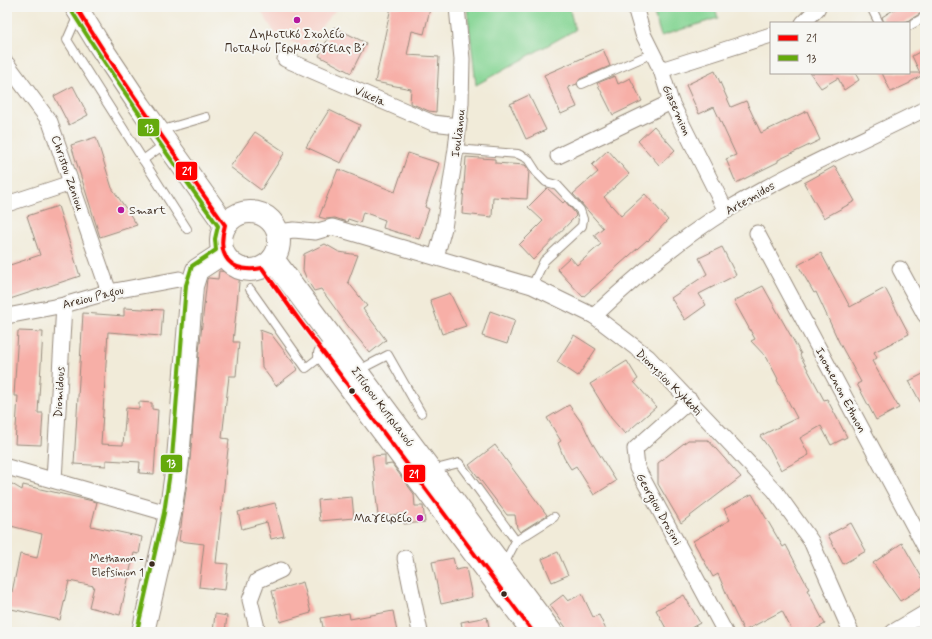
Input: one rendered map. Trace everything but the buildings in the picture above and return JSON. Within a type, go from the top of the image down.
[{"type":"main road","points":[[81,9],[108,41],[148,101],[168,135],[230,220]]},
{"type":"main road","points":[[249,212],[258,213],[267,217],[278,232],[279,242],[277,251],[267,263],[247,270],[237,267],[229,262],[223,253],[221,234],[230,220],[249,212]]},
{"type":"main road","points":[[143,632],[170,514],[178,459],[192,286],[196,270],[223,253]]},
{"type":"main road","name":"Σπύρου Κυπριανού","points":[[267,263],[325,354],[533,632]]},
{"type":"main road","name":"Σπύρου Κυπριανού","points":[[267,263],[357,371],[551,632]]},
{"type":"street","name":"Ioulianou","points":[[436,257],[444,228],[456,149],[461,103],[462,59],[457,7]]},
{"type":"street","name":"Giasemion","points":[[636,7],[643,34],[661,70],[670,102],[726,211]]},
{"type":"street","points":[[804,22],[818,7]]},
{"type":"street","points":[[661,70],[770,35]]},
{"type":"street","name":"Vikela","points":[[285,59],[433,123],[458,126]]},
{"type":"street","name":"Christou Zeniou","points":[[7,64],[50,122],[109,292]]},
{"type":"street","points":[[558,156],[670,102]]},
{"type":"street","name":"Artemidos","points":[[594,316],[627,285],[671,249],[726,211],[786,177],[925,109]]},
{"type":"street","points":[[7,204],[71,182]]},
{"type":"street","name":"Dionysiou Kykkoti","points":[[278,232],[294,230],[315,232],[332,227],[532,286],[594,316],[648,357],[774,491],[811,541],[852,632]]},
{"type":"street","name":"Inomenon Ethnon","points":[[757,233],[925,547]]},
{"type":"street","points":[[900,269],[925,315]]},
{"type":"street","name":"Areiou Pagou","points":[[7,316],[64,305],[109,292],[178,279]]},
{"type":"street","name":"Diomidous","points":[[54,480],[64,305]]},
{"type":"street","name":"Georgiou Drosini","points":[[690,400],[635,449],[637,468],[725,632]]},
{"type":"street","points":[[7,467],[170,514]]},
{"type":"street","points":[[405,558],[420,632]]},
{"type":"street","points":[[258,632],[250,600],[252,593],[257,581],[281,570]]},
{"type":"street","points":[[894,632],[925,613]]},
{"type":"lane","points":[[871,7],[878,22]]},
{"type":"lane","points":[[81,9],[67,40],[187,229]]},
{"type":"lane","points":[[910,25],[925,17]]},
{"type":"lane","points":[[582,84],[653,54]]},
{"type":"lane","points":[[143,160],[168,135],[206,117]]},
{"type":"lane","points":[[456,149],[518,154],[528,159],[537,173],[546,182],[557,185],[580,210],[583,219],[582,226],[544,262],[532,286]]},
{"type":"lane","points":[[250,289],[306,368],[325,354]]},
{"type":"lane","points":[[357,371],[388,355],[421,413]]},
{"type":"lane","points":[[431,470],[459,463],[516,541]]},
{"type":"lane","points":[[503,566],[516,541],[554,517]]},
{"type":"shaded area","name":"Δημοτικό Σχολείο Ποταμού Γερμασόγειας Β΄","points":[[258,7],[338,7],[303,48],[275,33]]},
{"type":"green space","points":[[467,7],[569,7],[575,30],[476,85]]},
{"type":"green space","points":[[652,7],[715,7],[718,18],[661,36]]},
{"type":"transit line","name":"21","points":[[76,7],[130,90],[225,225],[222,246],[224,254],[228,260],[241,268],[262,268],[299,320],[533,632]]},
{"type":"transit line","name":"13","points":[[71,10],[88,38],[218,226],[215,239],[216,250],[192,266],[186,285],[172,458],[164,513],[137,631]]},
{"type":"place","name":"Δημοτικό Σχολείο Ποταμού Γερμασόγειας Β΄","points":[[297,20]]},
{"type":"place","name":"Smart","points":[[121,210]]},
{"type":"place","name":"Μαγειρείο","points":[[420,518]]},
{"type":"place","name":"Methanon - Elefsinion 1","points":[[152,564]]}]
